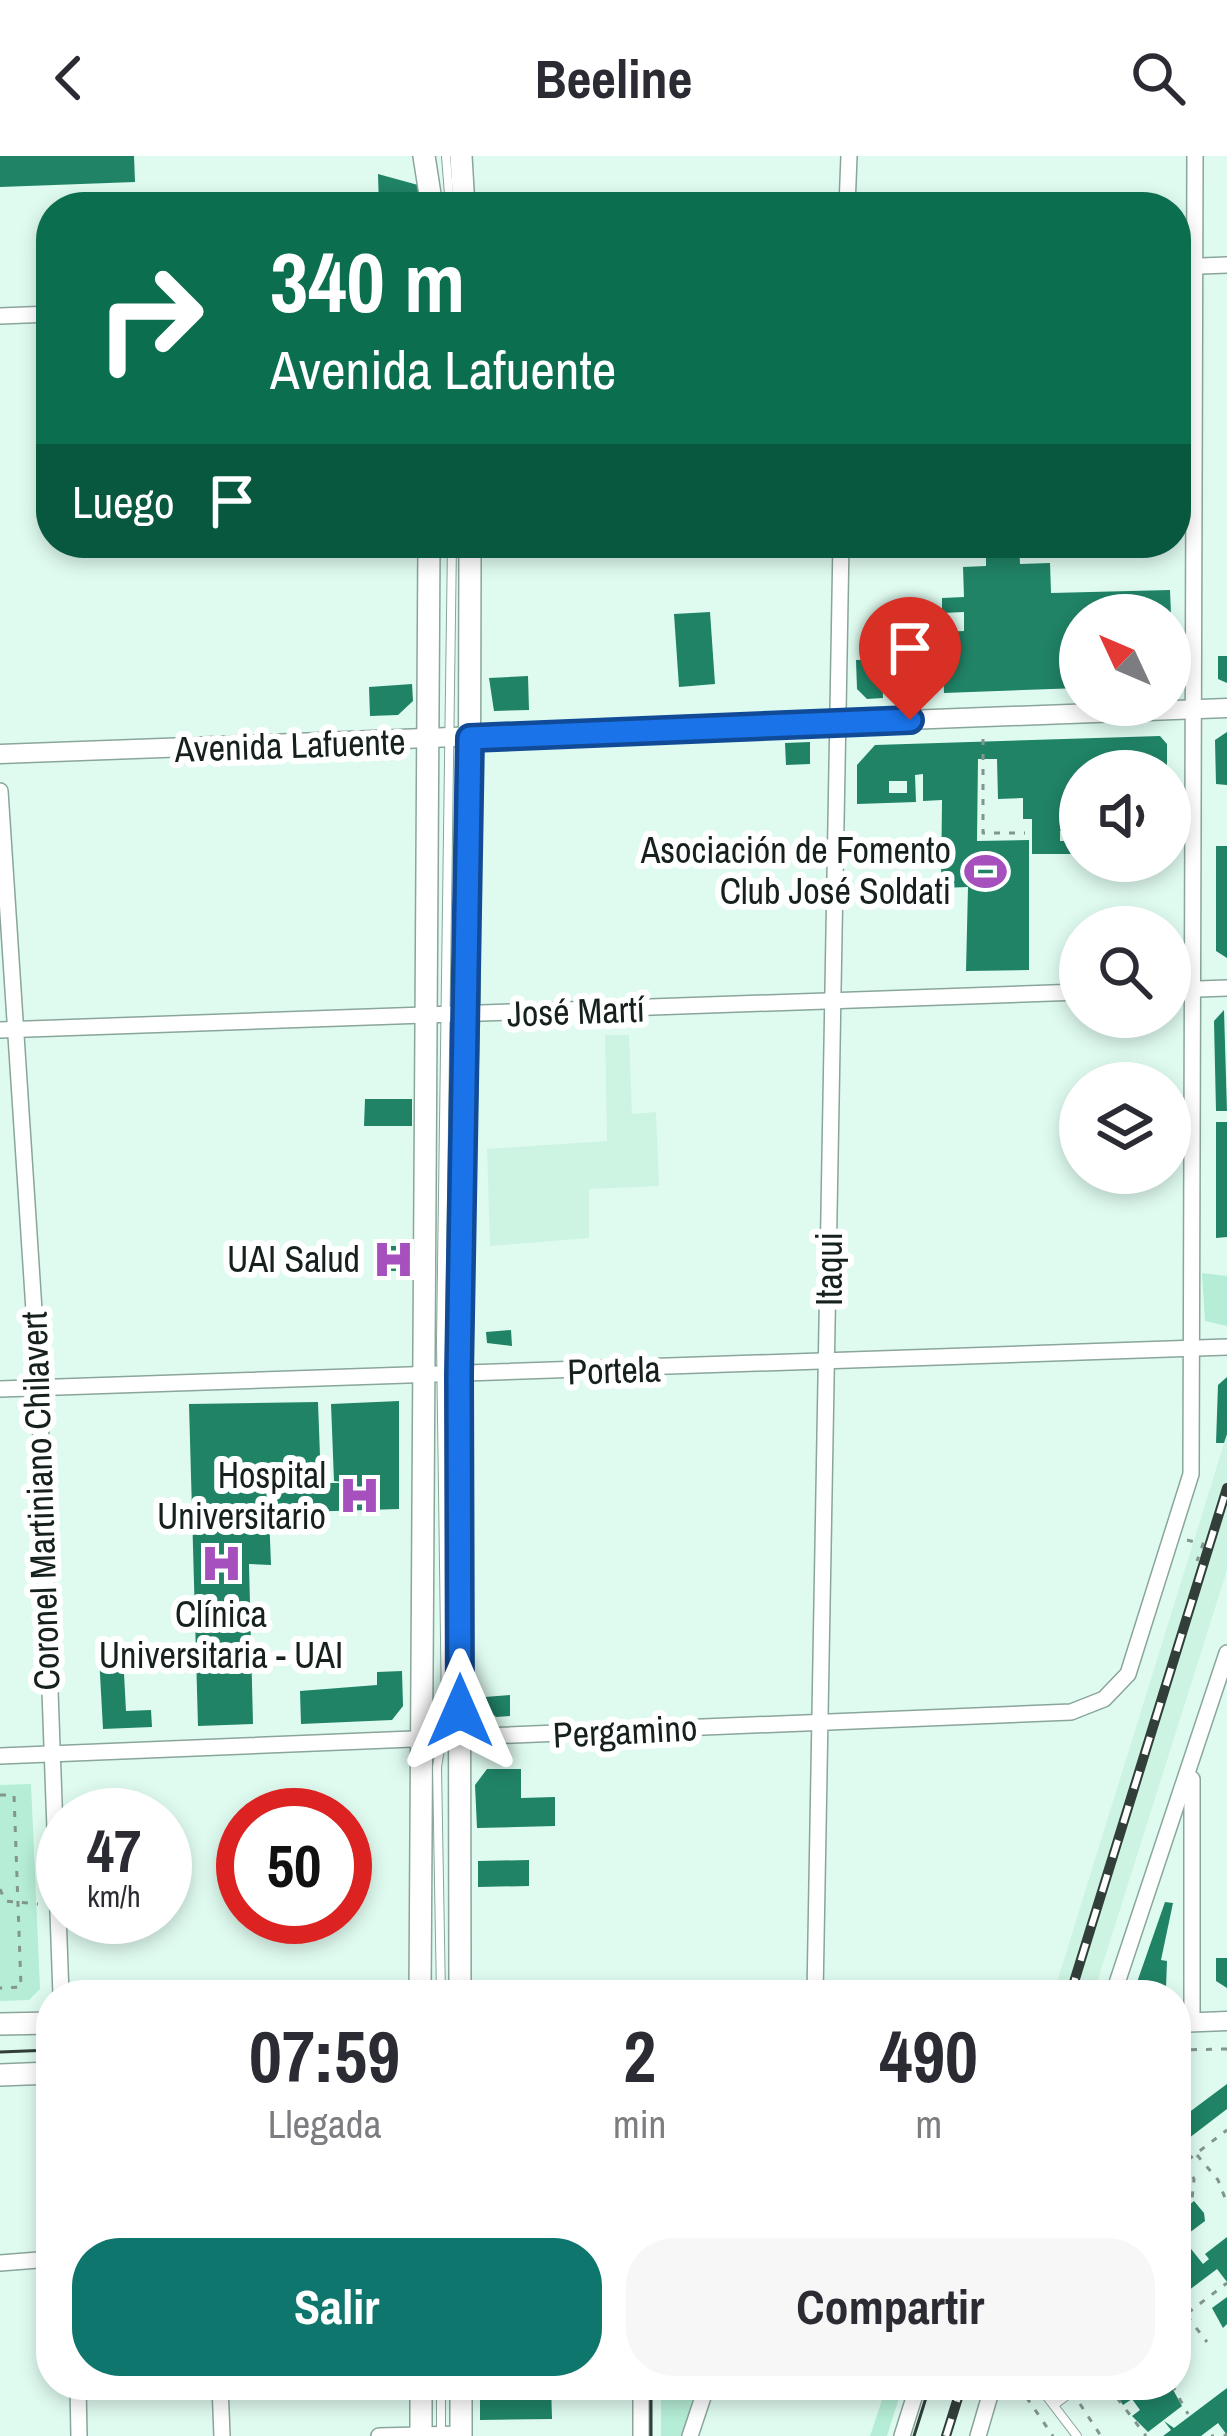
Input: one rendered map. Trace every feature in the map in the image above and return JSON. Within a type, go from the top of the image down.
[{"type":"main road","points":[[424,156],[429,192]]},
{"type":"main road","points":[[461,156],[463,192]]},
{"type":"main road","points":[[431,558],[450,740],[441,1739],[459,1980]]},
{"type":"main road","points":[[421,1980],[441,1739],[450,740],[470,666],[470,558]]},
{"type":"main road","points":[[0,2024],[36,2023]]},
{"type":"main road","points":[[0,2075],[36,2074]]},
{"type":"main road","points":[[427,2400],[441,2435]]},
{"type":"main road","points":[[441,2435],[454,2400]]},
{"type":"street","points":[[848,192],[849,156]]},
{"type":"street","points":[[1172,1535],[1191,1474],[1195,1347],[1195,156]]},
{"type":"street","points":[[1191,266],[1227,265]]},
{"type":"street","points":[[0,316],[36,315]]},
{"type":"street","name":"Itaqui","points":[[815,1980],[824,1720],[841,558]]},
{"type":"street","name":"Avenida Lafuente","points":[[0,754],[1227,708]]},
{"type":"street","name":"Coronel Martiniano Chilavert","points":[[0,791],[7,1029],[39,1388],[51,1788]]},
{"type":"street","points":[[1191,989],[1227,988]]},
{"type":"street","name":"José Martí","points":[[7,1029],[1059,993]]},
{"type":"street","name":"Portela","points":[[0,1389],[1227,1347]]},
{"type":"street","name":"Pergamino","points":[[0,1756],[1071,1712],[1104,1699],[1129,1674],[1172,1535]]},
{"type":"street","points":[[1118,1980],[1227,1653]]},
{"type":"street","points":[[1206,1719],[1227,1718]]},
{"type":"street","points":[[1185,1980],[1192,1761]]},
{"type":"street","name":"Coronel Martiniano Chilavert","points":[[59,1944],[60,1980]]},
{"type":"street","points":[[1191,2023],[1227,2021]]},
{"type":"street","points":[[0,2264],[36,2261]]},
{"type":"street","points":[[78,2400],[79,2436]]},
{"type":"street","points":[[221,2400],[222,2436]]},
{"type":"street","points":[[641,2400],[641,2436]]},
{"type":"street","points":[[690,2436],[702,2400]]},
{"type":"street","points":[[902,2436],[913,2400]]},
{"type":"street","points":[[978,2436],[989,2400]]},
{"type":"street","points":[[379,2436],[441,2435]]},
{"type":"lane","points":[[446,156],[449,192]]},
{"type":"lane","points":[[450,740],[452,558]]},
{"type":"lane","points":[[451,708],[470,666]]},
{"type":"lane","points":[[441,1739],[441,1980]]},
{"type":"lane","points":[[441,2400],[441,2435]]},
{"type":"lane","points":[[1050,2400],[1077,2436]]},
{"type":"lane","points":[[1054,2405],[1061,2400]]},
{"type":"path","points":[[983,736],[983,833],[1025,833]]},
{"type":"path","points":[[1172,1535],[1203,1544],[1197,1561]]},
{"type":"path","points":[[0,1795],[14,1795],[21,1987],[0,1988]]},
{"type":"path","points":[[0,1888],[5,1901],[36,1903]]},
{"type":"path","points":[[1191,2049],[1227,2048]]},
{"type":"path","points":[[1191,2158],[1227,2130]]},
{"type":"path","points":[[1196,2154],[1219,2180],[1227,2203]]},
{"type":"path","points":[[1191,2174],[1192,2200]]},
{"type":"path","points":[[1191,2310],[1227,2283]]},
{"type":"path","points":[[1191,2321],[1207,2342]]},
{"type":"path","points":[[1028,2400],[1050,2435]]},
{"type":"path","points":[[1086,2400],[1078,2406],[1101,2436]]},
{"type":"path","points":[[1118,2400],[1146,2436]]},
{"type":"path","points":[[1180,2400],[1188,2414]]},
{"type":"shaded area","points":[[605,1035],[629,1035],[632,1114],[656,1112],[659,1186],[589,1189],[589,1238],[490,1246],[487,1149],[607,1141]]},
{"type":"shaded area","points":[[1202,1273],[1227,1276],[1227,1326],[1205,1321]]},
{"type":"shaded area","points":[[1227,1434],[1227,1570],[1098,1980],[1058,1980]]},
{"type":"shaded area","points":[[31,1784],[40,1980],[29,2000],[0,2001],[0,1785]]},
{"type":"shaded area","points":[[661,2400],[693,2400],[682,2436],[661,2436]]},
{"type":"shaded area","points":[[882,2400],[898,2400],[887,2436],[870,2436]]},
{"type":"building","points":[[0,156],[134,156],[135,182],[0,187]]},
{"type":"building","points":[[378,174],[418,185],[418,192],[379,192]]},
{"type":"building","points":[[986,558],[1020,558],[1020,564],[1050,563],[1051,593],[1170,590],[1170,594],[1059,594],[1059,689],[944,693],[942,632],[964,631],[964,612],[942,613],[942,598],[964,597],[963,567],[986,566]]},
{"type":"building","points":[[710,612],[715,684],[679,687],[674,614]]},
{"type":"building","points":[[1218,656],[1227,656],[1227,683],[1218,679]]},
{"type":"building","points":[[882,659],[883,698],[867,699],[857,689],[856,660]]},
{"type":"building","points":[[528,676],[529,710],[494,711],[489,678]]},
{"type":"building","points":[[412,684],[413,701],[398,715],[370,716],[369,687]]},
{"type":"building","points":[[1227,732],[1227,785],[1216,784],[1215,740]]},
{"type":"building","name":"Asociación de Fomento Club José Soldati","points":[[1160,736],[1167,744],[1167,750],[1059,750],[1059,854],[1032,854],[1032,819],[1023,819],[1023,798],[998,799],[997,759],[978,759],[977,841],[1029,840],[1029,970],[966,971],[968,887],[941,888],[942,800],[923,801],[923,774],[915,775],[916,802],[857,804],[857,765],[875,745]],"holes":[[[889,781],[907,781],[907,793],[889,793]]]},
{"type":"building","points":[[810,742],[810,764],[786,765],[785,743]]},
{"type":"building","points":[[1216,846],[1227,846],[1227,958],[1216,951]]},
{"type":"building","points":[[1224,1010],[1227,1111],[1216,1111],[1214,1021]]},
{"type":"building","points":[[365,1099],[412,1099],[412,1126],[364,1126]]},
{"type":"building","points":[[1216,1122],[1227,1122],[1227,1237],[1216,1238]]},
{"type":"building","name":"UAI Salud","points":[[379,1246],[410,1246],[410,1271],[379,1271]]},
{"type":"building","points":[[511,1330],[512,1346],[487,1343],[486,1332]]},
{"type":"building","points":[[1227,1377],[1227,1434],[1224,1443],[1216,1443],[1218,1385]]},
{"type":"building","name":"Clínica Universitaria - UAI","points":[[399,1401],[399,1509],[269,1513],[271,1565],[249,1564],[253,1724],[198,1726],[189,1404],[318,1402],[321,1483],[352,1483],[334,1481],[331,1404]]},
{"type":"building","points":[[123,1655],[126,1711],[151,1710],[152,1727],[103,1729],[99,1656]]},
{"type":"building","points":[[402,1671],[403,1706],[392,1720],[301,1724],[300,1691],[377,1685],[377,1672]]},
{"type":"building","points":[[510,1695],[510,1716],[496,1717],[484,1706],[485,1697]]},
{"type":"building","points":[[487,1769],[521,1769],[521,1798],[555,1797],[555,1826],[477,1828],[475,1785]]},
{"type":"building","points":[[529,1860],[529,1886],[478,1887],[478,1861]]},
{"type":"building","points":[[1165,1902],[1173,1903],[1161,1960],[1167,1961],[1166,1980],[1138,1980]]},
{"type":"building","points":[[1216,1958],[1227,1958],[1227,1988],[1216,1981]]},
{"type":"building","points":[[1227,2084],[1227,2109],[1191,2137],[1191,2111]]},
{"type":"building","points":[[1194,2201],[1204,2213],[1205,2221],[1191,2232]]},
{"type":"building","points":[[1227,2237],[1227,2282],[1217,2269],[1191,2289],[1191,2249],[1203,2264],[1209,2259],[1205,2254]]},
{"type":"building","points":[[1227,2297],[1227,2324],[1223,2328],[1212,2308]]},
{"type":"building","points":[[1227,2388],[1227,2435],[1218,2423],[1201,2436],[1163,2436],[1171,2430],[1164,2421],[1174,2428]]},
{"type":"building","points":[[480,2400],[551,2400],[552,2419],[480,2420]]},
{"type":"building","points":[[1133,2400],[1179,2400],[1182,2406],[1148,2432],[1132,2416],[1140,2410]]},
{"type":"tram line","points":[[0,2052],[36,2051]]},
{"type":"tram line","points":[[651,2400],[651,2436]]},
{"type":"tram line","points":[[914,2436],[925,2400]]},
{"type":"railway","points":[[1075,1980],[1227,1488]]},
{"type":"railway","points":[[946,2436],[957,2400]]},
{"type":"place","name":"Asociación de Fomento Club José Soldati","points":[[985,871]]},
{"type":"place","name":"UAI Salud","points":[[394,1259]]},
{"type":"place","name":"Hospital Universitario","points":[[360,1496]]},
{"type":"place","name":"Clínica Universitaria - UAI","points":[[221,1564]]},
{"type":"route","points":[[460,1711],[459,1375],[470,738],[910,720]]}]
